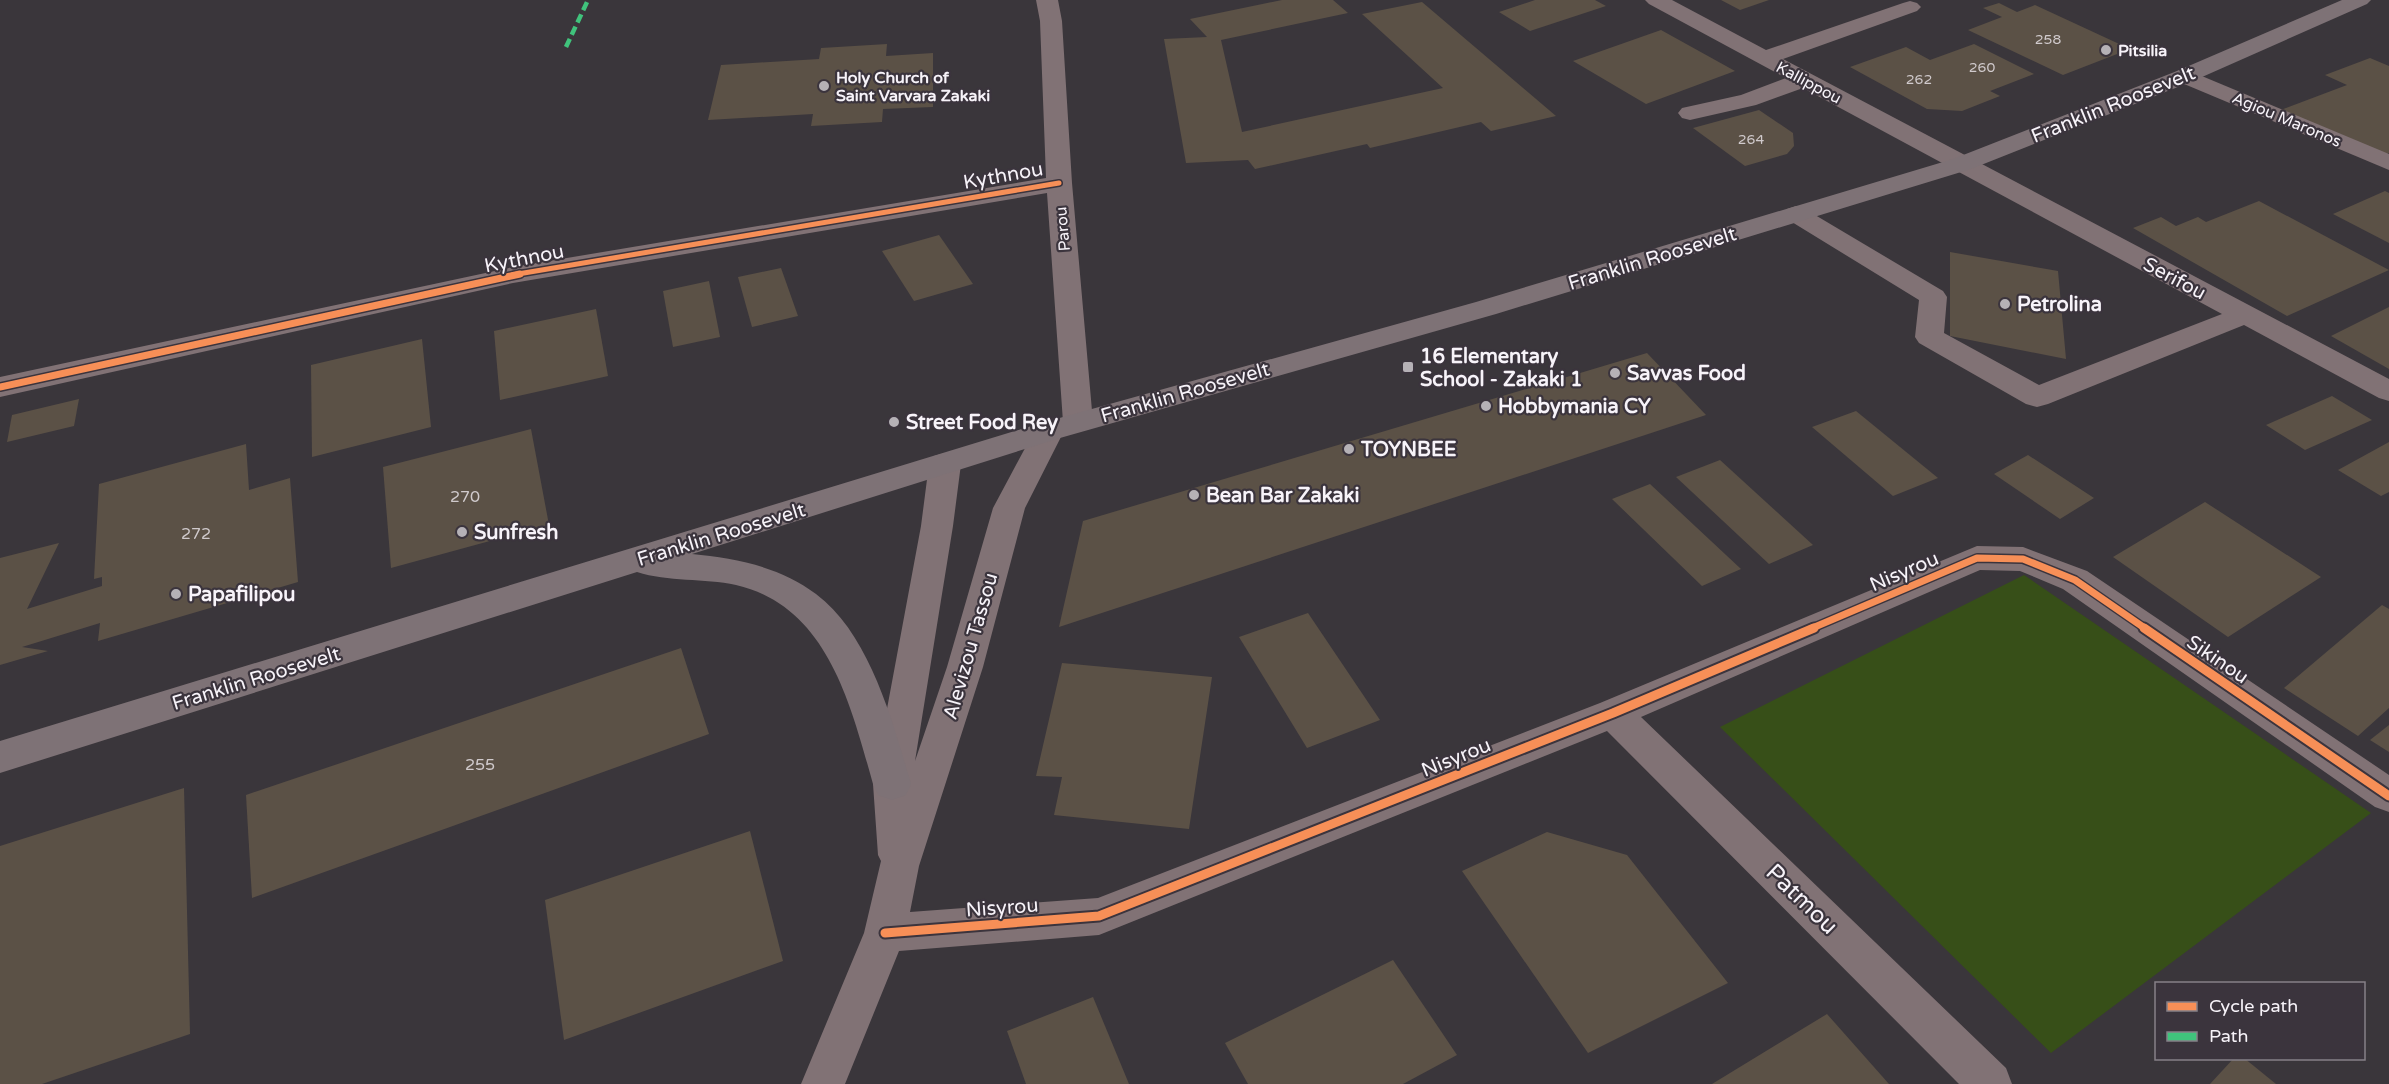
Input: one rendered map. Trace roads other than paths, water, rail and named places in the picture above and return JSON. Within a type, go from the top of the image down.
[{"type":"main road","name":"Franklin Roosevelt","points":[[2,758],[1064,427],[1486,308],[1962,164],[2185,76],[2360,0]]},
{"type":"main road","points":[[634,561],[709,568],[750,576],[785,589],[814,611],[845,652],[869,708],[892,784]]},
{"type":"street","name":"Parou","points":[[1047,0],[1051,21],[1059,183],[1064,427]]},
{"type":"street","name":"Kallippou","points":[[1656,0],[1962,164]]},
{"type":"street","points":[[1764,58],[1910,7]]},
{"type":"street","name":"Agiou Maronos","points":[[2185,76],[2389,163]]},
{"type":"street","points":[[1690,113],[1748,100],[1805,80]]},
{"type":"street","name":"Serifou","points":[[1962,164],[2389,391]]},
{"type":"street","name":"Kythnou","points":[[0,387],[513,275],[1059,183]]},
{"type":"street","points":[[1797,214],[1933,297],[1929,337],[2037,397],[2244,315]]},
{"type":"street","name":"Alevizou Tassou","points":[[823,1084],[885,933],[899,866],[965,667],[1009,508],[1064,427]]},
{"type":"street","name":"Alevizou Tassou","points":[[899,866],[892,784],[937,526],[945,464]]},
{"type":"street","name":"Nisyrou","points":[[885,933],[1099,916],[1613,713],[1977,558],[2023,558]]},
{"type":"street","name":"Sikinou","points":[[2023,558],[2075,580],[2389,796]]},
{"type":"street","name":"Patmou","points":[[1613,713],[1990,1084]]},
{"type":"place","name":"Pitsilia","points":[[2106,50]]},
{"type":"place","name":"Holy Church of Saint Varvara Zakaki","points":[[824,86]]},
{"type":"place","name":"Petrolina","points":[[2005,304]]},
{"type":"place","name":"16 Elementary School - Zakaki 1","points":[[1408,367]]},
{"type":"place","name":"Savvas Food","points":[[1615,373]]},
{"type":"place","name":"Hobbymania CY","points":[[1486,406]]},
{"type":"place","name":"Street Food Rey","points":[[894,422]]},
{"type":"place","name":"TOYNBEE","points":[[1349,449]]},
{"type":"place","name":"Bean Bar Zakaki","points":[[1194,495]]},
{"type":"place","name":"Sunfresh","points":[[462,532]]},
{"type":"place","name":"Papafilipou","points":[[176,594]]}]
